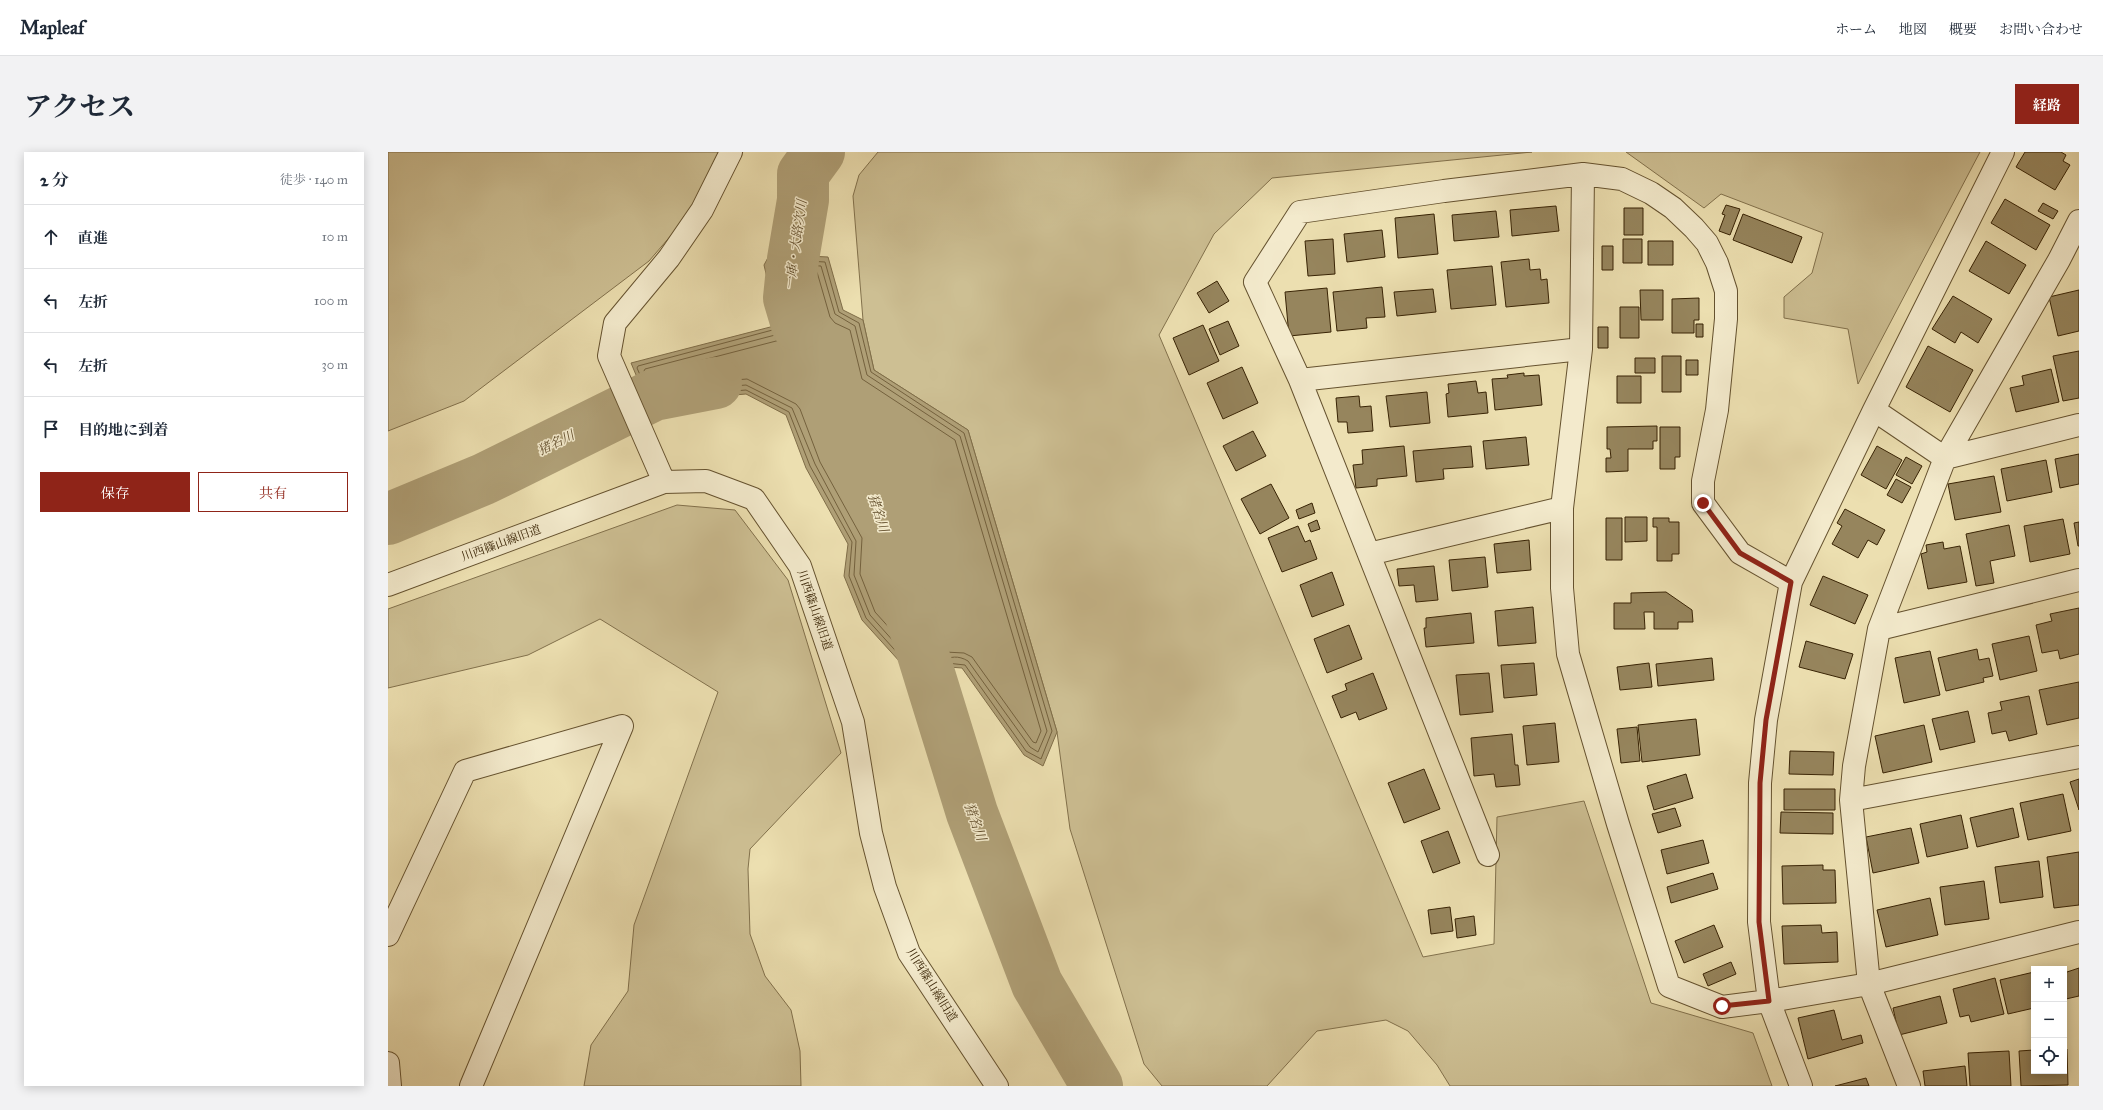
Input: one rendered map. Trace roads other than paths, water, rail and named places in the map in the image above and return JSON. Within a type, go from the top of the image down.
[{"type":"street","points":[[664,482],[609,356],[615,323],[669,258],[702,210],[731,152]]},
{"type":"street","points":[[1801,1086],[1769,1001],[1759,922],[1760,783],[1766,720],[1791,582],[1874,410],[2003,152]]},
{"type":"street","points":[[1488,855],[1300,380],[1255,282],[1300,212],[1444,191],[1583,174],[1622,179],[1650,193],[1673,208],[1707,243],[1717,264],[1726,291],[1726,319],[1717,410],[1703,481],[1703,503],[1740,553],[1791,582]]},
{"type":"street","points":[[1583,174],[1581,349],[1562,508],[1562,588],[1568,654],[1618,824],[1670,986],[1722,1006],[1769,1001],[1869,984],[2079,932]]},
{"type":"street","points":[[1909,1086],[1869,984],[1852,800],[1854,766],[1879,629],[1945,458],[2069,259],[2079,221]]},
{"type":"street","points":[[1300,380],[1581,349]]},
{"type":"street","points":[[1874,410],[1945,458],[2079,425]]},
{"type":"street","name":"川西篠山線旧道","points":[[388,585],[664,482],[706,480],[754,499],[800,566],[854,722],[871,833],[885,887],[909,953],[997,1086]]},
{"type":"street","points":[[1369,554],[1562,508]]},
{"type":"street","points":[[1879,629],[2079,580]]},
{"type":"street","points":[[388,934],[465,771],[622,726],[471,1086]]},
{"type":"street","points":[[1852,800],[2079,757]]},
{"type":"street","points":[[388,1063],[390,1086]]},
{"type":"water","points":[[770,254],[828,257],[843,310],[863,320],[874,370],[968,430],[1057,732],[1043,766],[1024,755],[962,668],[948,667],[920,684],[862,620],[844,576],[848,544],[806,468],[786,415],[746,394],[699,398],[650,408],[631,363],[778,325],[764,265]]},
{"type":"waterway","name":"一庫・大路次川","points":[[797,325],[789,298],[793,259],[803,200],[803,174],[819,152]]},
{"type":"waterway","name":"猪名川","points":[[388,519],[484,479],[654,395],[716,383]]},
{"type":"waterway","name":"猪名川","points":[[909,609],[972,813],[1037,984],[1097,1086]]}]
